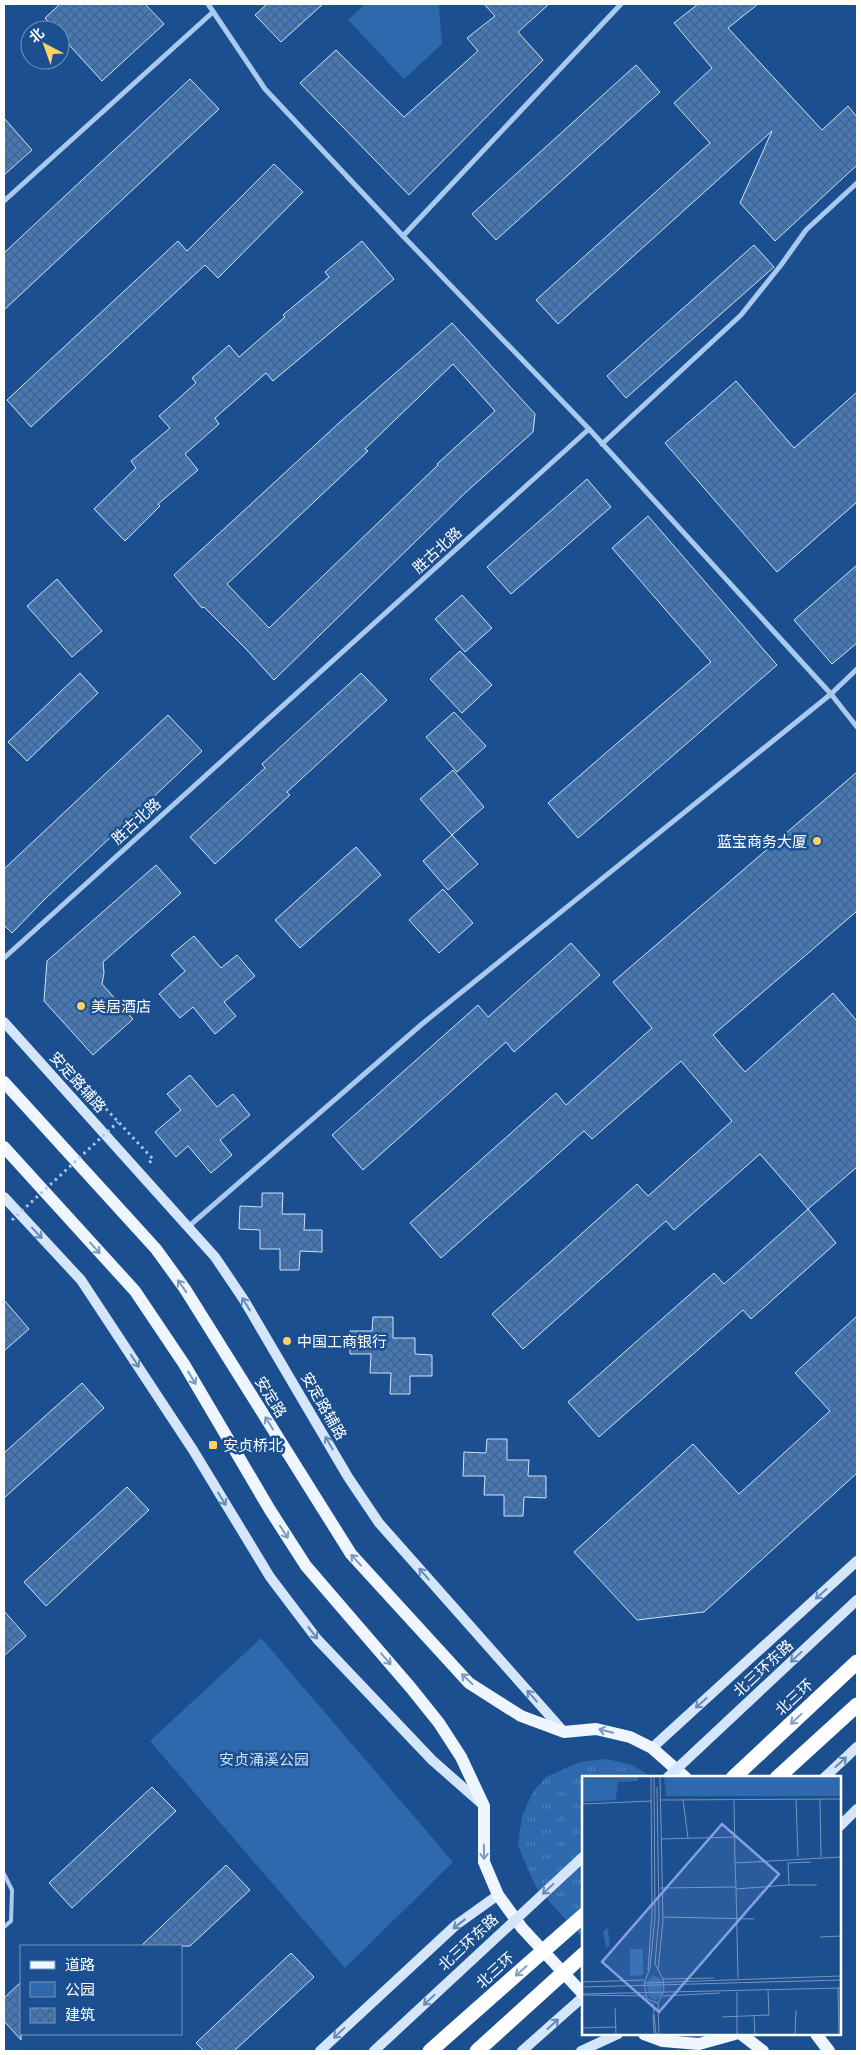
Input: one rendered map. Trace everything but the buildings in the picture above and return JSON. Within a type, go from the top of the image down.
[{"type":"highway","name":"北三环","points":[[735,1776],[857,1662]]},
{"type":"highway","points":[[779,1776],[857,1705]]},
{"type":"highway","name":"北三环","points":[[430,2051],[582,1917]]},
{"type":"highway","points":[[477,2051],[582,1956]]},
{"type":"main road","name":"安定路","points":[[4,1082],[156,1249],[185,1289],[351,1554],[469,1683],[521,1716],[564,1732]]},
{"type":"main road","points":[[4,1147],[135,1291],[184,1364],[270,1510],[306,1566],[439,1723],[466,1767],[484,1806],[484,1862],[498,1895],[522,1928],[582,1993]]},
{"type":"main road","points":[[564,1732],[596,1729],[630,1737],[652,1748],[684,1776]]},
{"type":"main road","points":[[647,2035],[663,2040],[699,2044],[731,2035]]},
{"type":"main road","points":[[742,2035],[763,2051]]},
{"type":"main road","points":[[817,2035],[829,2051]]},
{"type":"street","points":[[208,4],[265,89],[402,236],[589,429],[831,694],[857,727]]},
{"type":"street","points":[[402,236],[621,4]]},
{"type":"street","points":[[4,201],[213,12]]},
{"type":"street","points":[[602,444],[741,314],[781,266],[806,230],[857,183]]},
{"type":"street","name":"胜古北路","points":[[4,958],[589,429]]},
{"type":"street","points":[[188,1227],[422,1024],[831,694],[857,669]]},
{"type":"street","name":"安定路辅路","points":[[4,1022],[215,1257],[244,1300],[348,1477],[379,1523],[564,1732]]},
{"type":"street","points":[[4,1197],[81,1280],[193,1450],[270,1577],[317,1639],[432,1760],[484,1806]]},
{"type":"street","points":[[652,1748],[857,1561]]},
{"type":"street","name":"北三环东路","points":[[669,1776],[857,1600]]},
{"type":"street","points":[[826,1776],[857,1748]]},
{"type":"street","points":[[841,1825],[857,1809]]},
{"type":"street","name":"北三环东路","points":[[374,2051],[582,1858]]},
{"type":"street","points":[[320,2051],[456,1925],[498,1895]]},
{"type":"street","points":[[522,2051],[582,1997]]},
{"type":"street","points":[[581,2051],[616,2035]]},
{"type":"lane","points":[[4,1874],[12,1890],[11,1921],[4,1927]]},
{"type":"path","points":[[59,1059],[153,1159]]},
{"type":"path","points":[[12,1220],[118,1122]]},
{"type":"green space","points":[[365,4],[440,4],[442,44],[404,79],[348,20]]},
{"type":"green space","name":"安贞涌溪公园","points":[[261,1638],[453,1862],[345,1968],[150,1741]]},
{"type":"green space","points":[[607,1759],[632,1765],[650,1776],[582,1776],[582,1937],[536,1887],[518,1846],[522,1816],[533,1792],[546,1777],[580,1762]]},
{"type":"place","name":"蓝宝商务大厦","points":[[817,841]]},
{"type":"place","name":"美居酒店","points":[[81,1006]]},
{"type":"place","name":"中国工商银行","points":[[287,1341]]},
{"type":"place","name":"安贞桥北","points":[[213,1445]]}]
